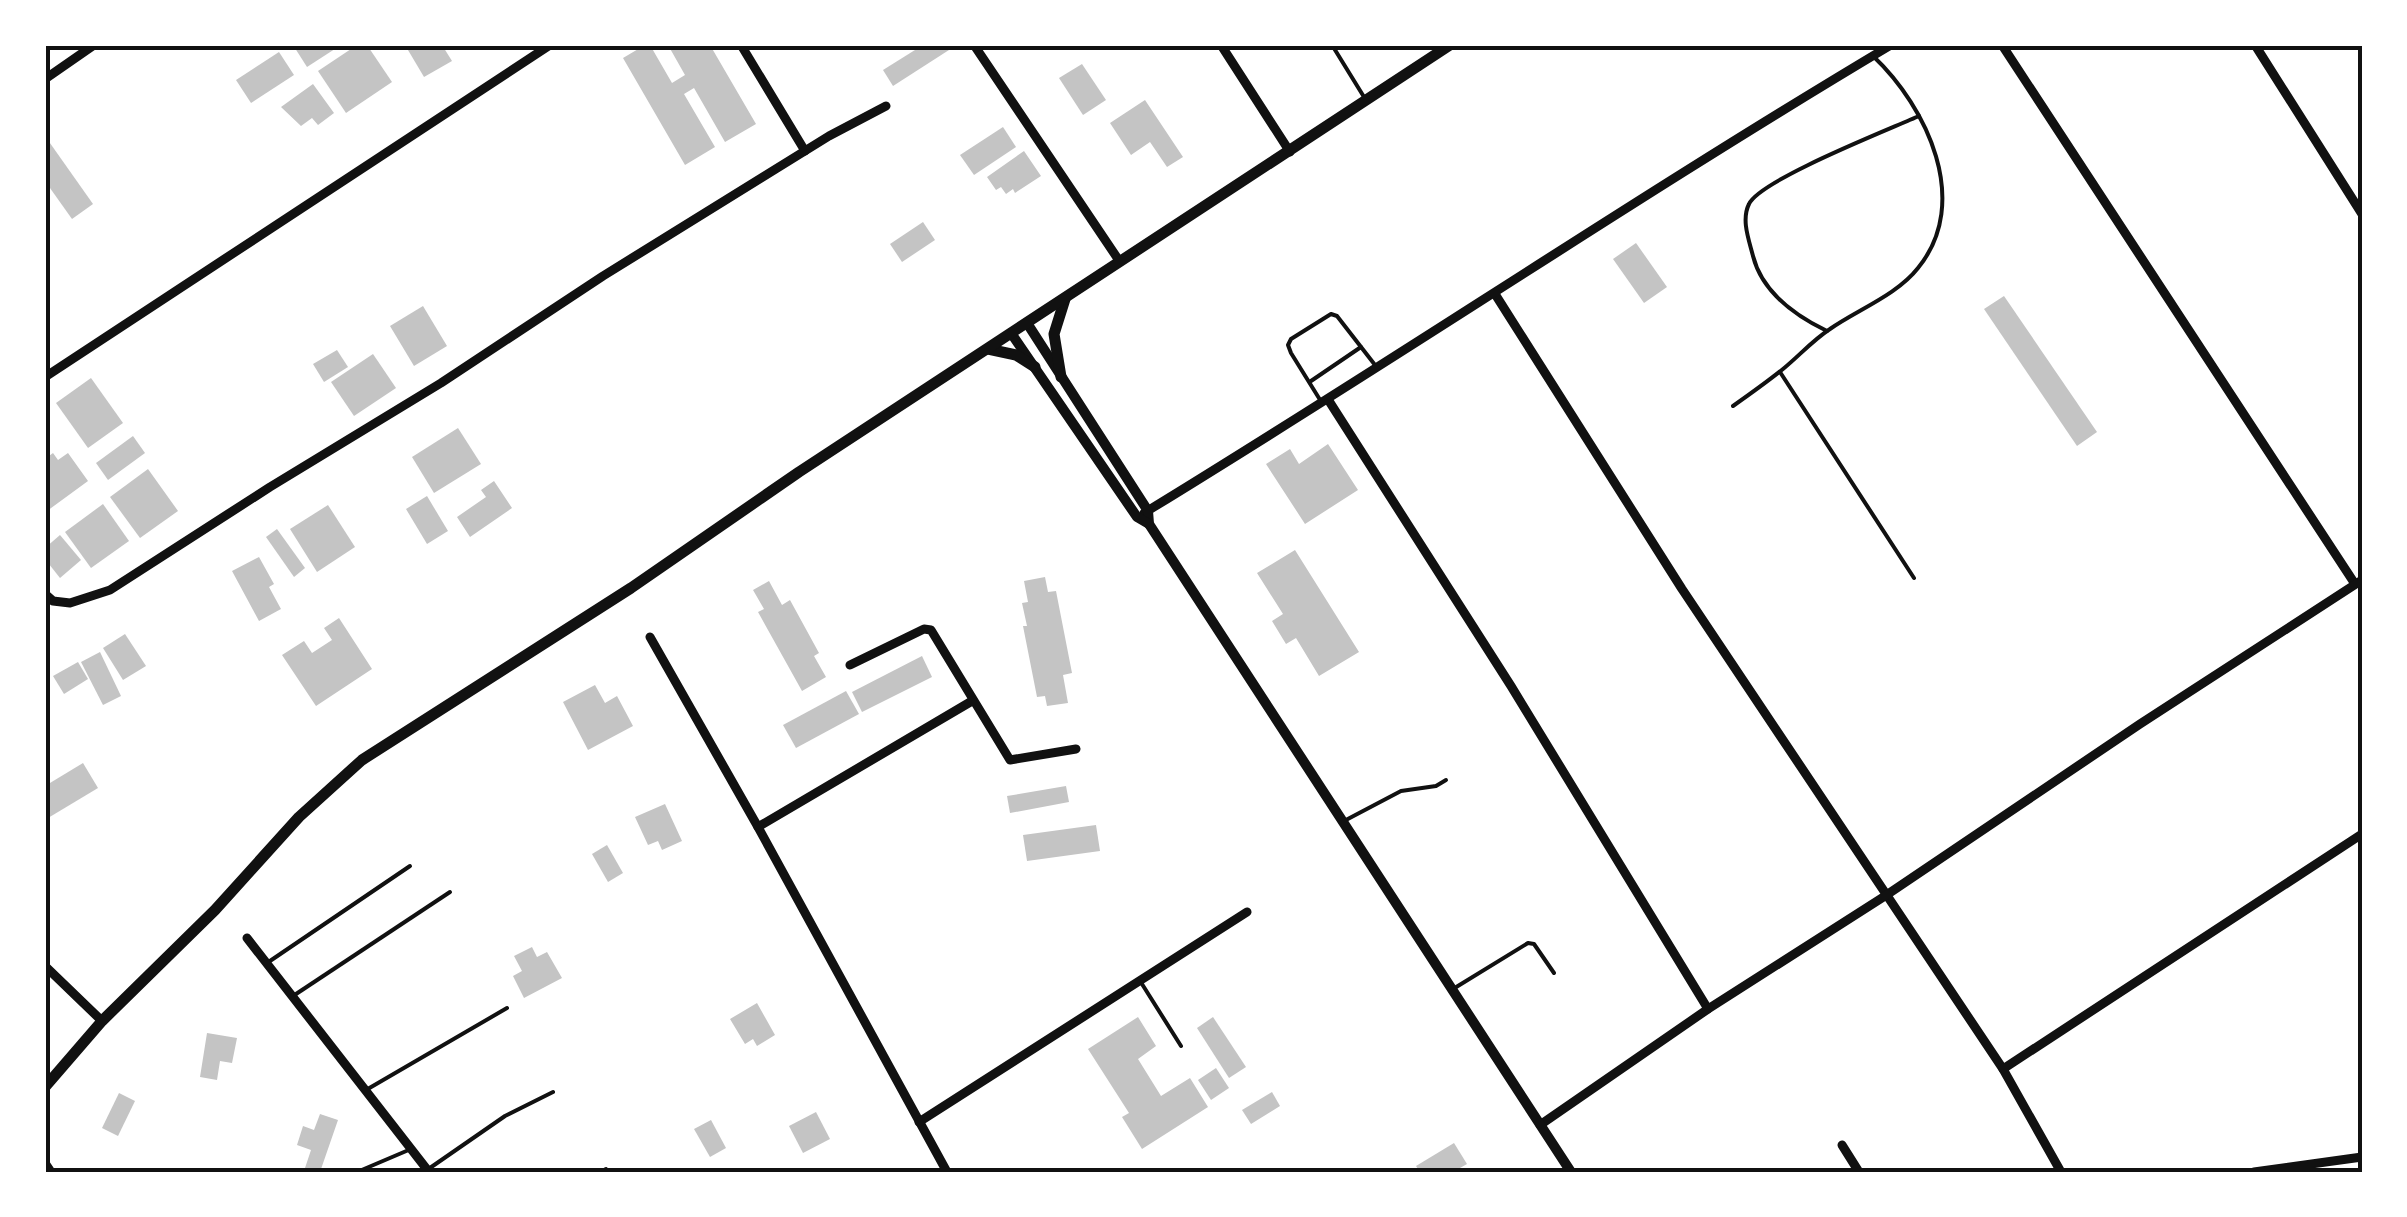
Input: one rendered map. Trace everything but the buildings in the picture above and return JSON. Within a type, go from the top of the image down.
[{"type":"main road","points":[[45,1086],[102,1021],[214,910],[299,817],[362,760],[631,588],[799,472],[1450,45]]},
{"type":"main road","points":[[1061,377],[1054,334],[1066,297]]},
{"type":"main road","points":[[988,349],[1016,355],[1035,367]]},
{"type":"street","points":[[45,79],[94,45]]},
{"type":"street","points":[[45,376],[550,45]]},
{"type":"street","points":[[742,45],[805,150]]},
{"type":"street","points":[[974,45],[1120,262]]},
{"type":"street","points":[[1221,45],[1290,152]]},
{"type":"street","points":[[1137,518],[1378,369],[1748,130],[1891,45]]},
{"type":"street","points":[[1540,1125],[1708,1009],[2358,582],[2002,45]]},
{"type":"street","points":[[2271,45],[2257,49],[2362,214]]},
{"type":"street","points":[[45,594],[70,603],[110,590],[441,384],[603,276],[805,150],[886,106]]},
{"type":"street","points":[[1495,294],[1682,589],[2002,1070],[2061,1172]]},
{"type":"street","points":[[1027,323],[1148,511],[1149,524],[1572,1172]]},
{"type":"street","points":[[1012,333],[1137,518],[1149,524]]},
{"type":"street","points":[[1326,402],[1511,686],[1708,1009]]},
{"type":"street","points":[[850,665],[924,629],[932,630],[1010,760],[1076,749]]},
{"type":"street","points":[[650,637],[947,1172]]},
{"type":"street","points":[[758,827],[972,700]]},
{"type":"street","points":[[2002,1070],[2362,834]]},
{"type":"street","points":[[918,1122],[1246,912]]},
{"type":"street","points":[[247,938],[428,1171]]},
{"type":"street","points":[[45,966],[102,1021]]},
{"type":"street","points":[[1842,1145],[1860,1172]]},
{"type":"street","points":[[2254,1172],[2362,1158]]},
{"type":"street","points":[[45,1162],[51,1172]]},
{"type":"lane","points":[[1332,45],[1366,101]]},
{"type":"lane","points":[[1733,406],[1827,331],[1917,270],[1938,237],[1942,205],[1938,162],[1930,135],[1895,76],[1873,56]]},
{"type":"lane","points":[[1827,331],[1788,308],[1755,263],[1745,220],[1749,203],[1770,184],[1919,116]]},
{"type":"lane","points":[[1326,402],[1309,382],[1288,345],[1326,315],[1337,316],[1378,369]]},
{"type":"lane","points":[[1309,382],[1361,347]]},
{"type":"lane","points":[[1780,372],[1914,578]]},
{"type":"lane","points":[[1344,821],[1402,791],[1436,786],[1446,780]]},
{"type":"lane","points":[[267,963],[410,866]]},
{"type":"lane","points":[[293,996],[450,892]]},
{"type":"lane","points":[[1453,989],[1528,943],[1534,944],[1554,973]]},
{"type":"lane","points":[[1139,980],[1180,1046]]},
{"type":"lane","points":[[366,1090],[507,1008]]},
{"type":"lane","points":[[428,1171],[505,1116],[553,1092]]},
{"type":"lane","points":[[357,1172],[411,1149]]}]
